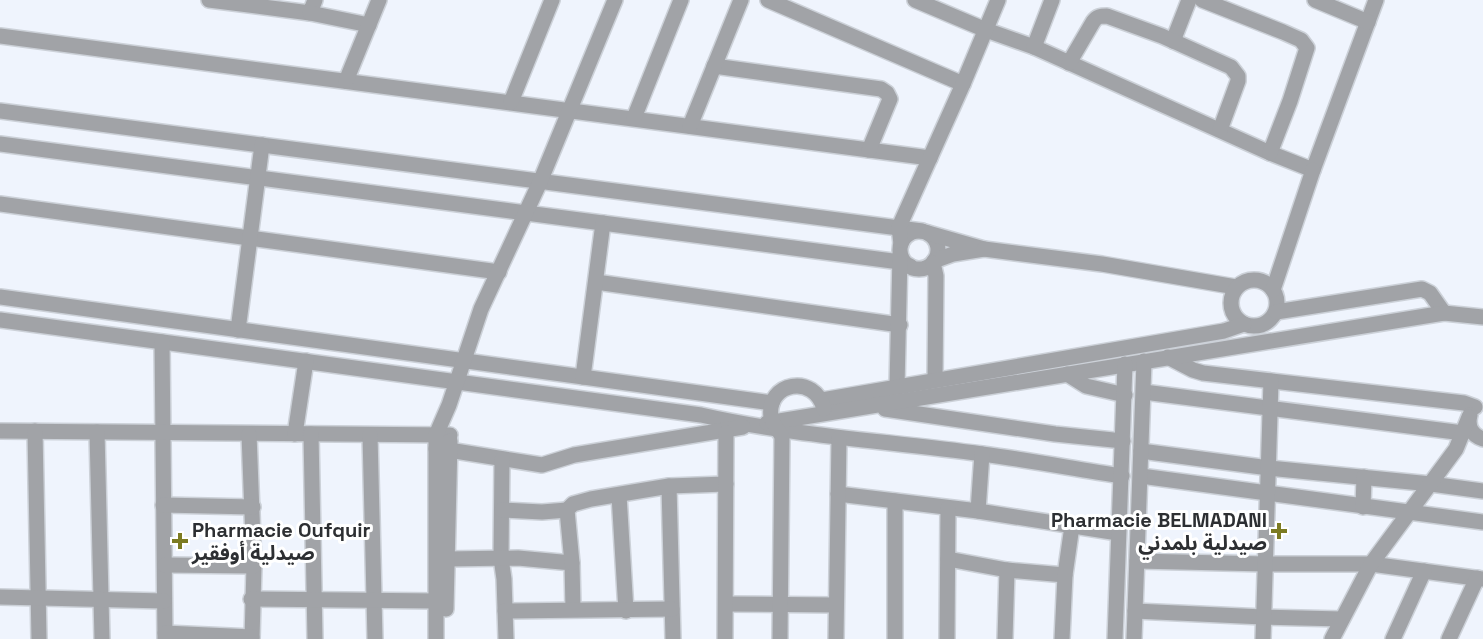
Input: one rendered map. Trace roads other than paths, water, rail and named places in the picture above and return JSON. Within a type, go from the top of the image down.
[{"type":"street","points":[[209,0],[313,7],[369,25]]},
{"type":"street","points":[[346,81],[379,0]]},
{"type":"street","points":[[511,102],[552,0]]},
{"type":"street","points":[[436,639],[443,442],[449,405],[462,360],[481,309],[540,182],[615,0]]},
{"type":"street","points":[[633,118],[681,0]]},
{"type":"street","points":[[690,126],[741,0]]},
{"type":"street","points":[[768,0],[963,84]]},
{"type":"street","points":[[915,0],[946,5],[986,30],[1034,47],[1313,170]]},
{"type":"street","points":[[897,387],[903,256],[899,227],[998,0]]},
{"type":"street","points":[[1034,47],[1052,0]]},
{"type":"street","points":[[1173,41],[1189,0]]},
{"type":"street","points":[[1202,0],[1301,40],[1307,48],[1270,153]]},
{"type":"street","points":[[1315,0],[1368,22]]},
{"type":"street","points":[[1273,290],[1313,170],[1375,0]]},
{"type":"street","points":[[1069,63],[1093,22],[1101,16],[1107,16],[1173,41],[1231,68],[1238,76],[1220,130]]},
{"type":"street","points":[[0,36],[930,158]]},
{"type":"street","points":[[714,66],[881,89],[890,99],[869,150]]},
{"type":"street","points":[[0,111],[899,227],[984,249],[1102,264],[1236,287]]},
{"type":"street","points":[[0,144],[603,223],[903,256],[922,268],[954,254],[984,249]]},
{"type":"street","points":[[238,330],[262,145]]},
{"type":"street","points":[[0,204],[499,272]]},
{"type":"street","points":[[583,377],[603,223]]},
{"type":"street","points":[[903,256],[909,234],[924,232],[936,241],[938,253],[933,262],[936,276],[936,380]]},
{"type":"street","points":[[1263,281],[1273,290],[1277,298],[1276,312],[1266,323],[1252,326],[1245,324],[1234,315],[1231,308],[1232,294],[1242,283],[1263,281]]},
{"type":"street","points":[[596,282],[900,325]]},
{"type":"street","points":[[1276,312],[1422,289],[1430,293],[1444,312]]},
{"type":"street","points":[[0,297],[772,403]]},
{"type":"street","points":[[823,407],[870,406],[1444,312],[1483,318]]},
{"type":"street","points":[[0,320],[701,415],[751,426]]},
{"type":"street","points":[[776,426],[823,407],[897,387],[1224,331],[1245,324]]},
{"type":"street","points":[[162,342],[165,636],[252,638],[251,599],[254,566],[249,434]]},
{"type":"street","points":[[1168,357],[1192,370],[1203,373],[1464,403],[1478,407]]},
{"type":"street","points":[[295,434],[306,361]]},
{"type":"street","points":[[1134,639],[1144,361]]},
{"type":"street","points":[[1115,639],[1125,364]]},
{"type":"street","points":[[1067,374],[1086,386],[1125,395]]},
{"type":"street","points":[[1263,639],[1271,381]]},
{"type":"street","points":[[780,639],[782,437],[771,409],[778,393],[793,386],[810,388],[823,407],[822,429],[833,438],[838,494],[836,639]]},
{"type":"street","points":[[1144,392],[1463,433]]},
{"type":"street","points":[[1364,422],[1365,393]]},
{"type":"street","points":[[870,406],[1055,434],[1123,441]]},
{"type":"street","points":[[1332,639],[1371,564],[1456,449],[1478,407]]},
{"type":"street","points":[[1478,407],[1468,424],[1472,432],[1483,439]]},
{"type":"street","points":[[0,431],[370,435],[443,442],[502,459],[542,465],[574,455],[751,426],[776,426],[833,438],[982,454],[1122,476]]},
{"type":"street","points":[[35,431],[39,639]]},
{"type":"street","points":[[97,432],[102,639]]},
{"type":"street","points":[[725,639],[726,433]]},
{"type":"street","points":[[311,434],[315,639]]},
{"type":"street","points":[[370,435],[375,639]]},
{"type":"street","points":[[1456,449],[1467,443],[1483,439]]},
{"type":"street","points":[[443,442],[447,559],[446,639]]},
{"type":"street","points":[[1141,451],[1269,468],[1483,491]]},
{"type":"street","points":[[978,511],[982,454]]},
{"type":"street","points":[[502,459],[501,558],[506,639]]},
{"type":"street","points":[[1141,476],[1483,522]]},
{"type":"street","points":[[1364,477],[1364,507]]},
{"type":"street","points":[[502,510],[542,512],[567,510],[582,500],[669,486],[726,484]]},
{"type":"street","points":[[669,486],[673,639]]},
{"type":"street","points":[[838,494],[978,511],[1118,532]]},
{"type":"street","points":[[619,495],[626,611]]},
{"type":"street","points":[[895,501],[895,639]]},
{"type":"street","points":[[163,505],[253,507]]},
{"type":"street","points":[[947,639],[948,508]]},
{"type":"street","points":[[567,510],[573,609]]},
{"type":"street","points":[[1062,639],[1065,575],[1072,526]]},
{"type":"street","points":[[447,559],[501,558],[572,563]]},
{"type":"street","points":[[948,559],[1007,570],[1065,575]]},
{"type":"street","points":[[1137,561],[1371,564],[1480,579],[1449,639]]},
{"type":"street","points":[[165,565],[254,566]]},
{"type":"street","points":[[1005,639],[1007,570]]},
{"type":"street","points":[[1393,639],[1424,571]]},
{"type":"street","points":[[0,597],[164,601]]},
{"type":"street","points":[[251,599],[436,601]]},
{"type":"street","points":[[726,604],[836,605]]},
{"type":"street","points":[[506,611],[672,609]]},
{"type":"street","points":[[1135,611],[1342,619]]},
{"type":"place","name":"Pharmacie BELMADANI صيدلية بلمدني","points":[[1279,531]]},
{"type":"place","name":"Pharmacie Oufquir صيدلية أوفقير","points":[[180,541]]}]
